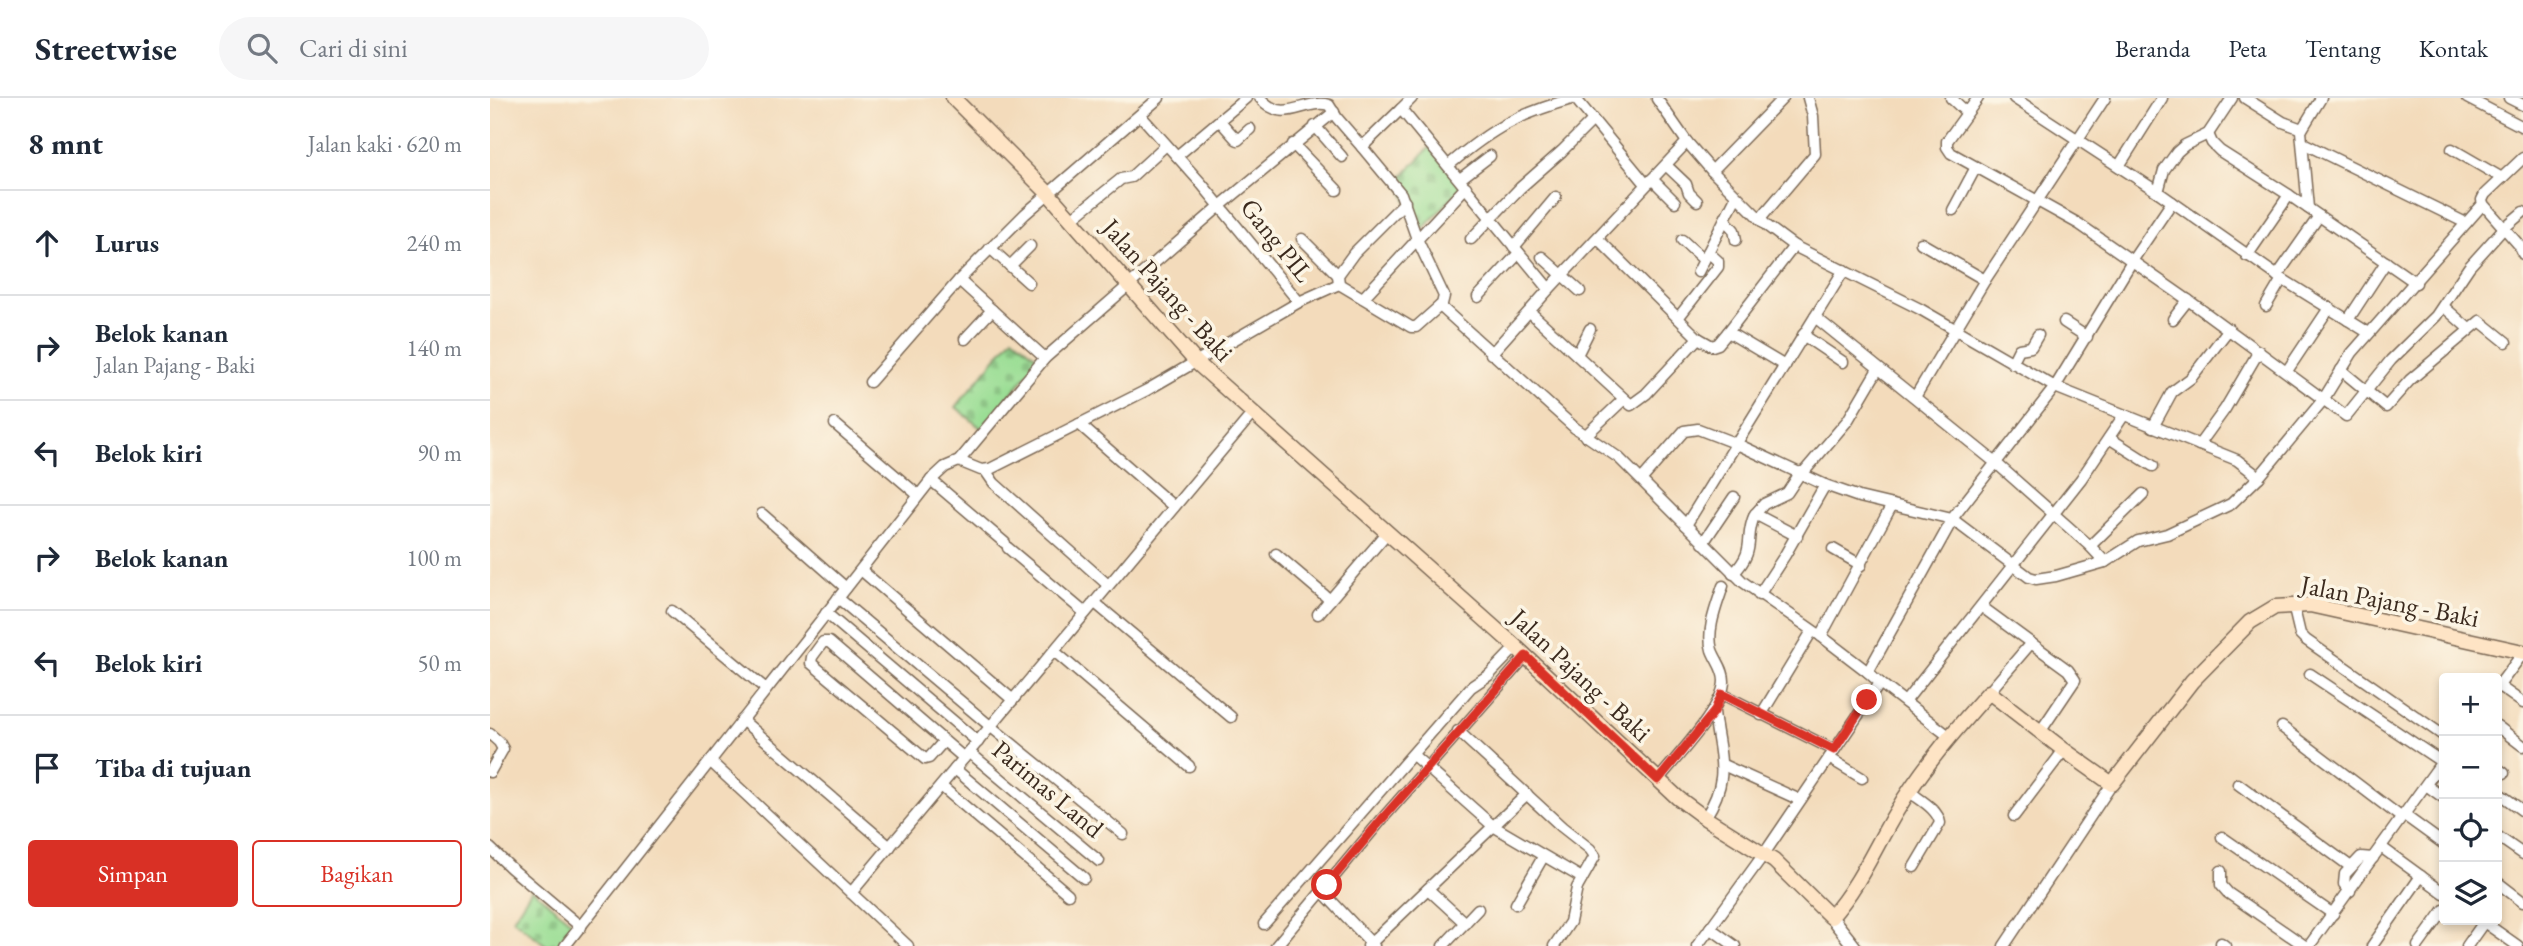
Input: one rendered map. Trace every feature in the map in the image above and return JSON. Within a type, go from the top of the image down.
[{"type":"main road","name":"Jalan Pajang - Baki","points":[[953,98],[1047,192],[1197,363],[1521,652],[1658,780],[1705,818],[1781,866],[1831,917]]},
{"type":"main road","name":"Jalan Pajang - Baki","points":[[2112,783],[2205,666],[2250,622],[2275,607],[2293,609],[2310,605],[2523,652]]},
{"type":"main road","points":[[1831,917],[1859,880],[1897,810],[1950,737],[1989,692],[2112,783]]},
{"type":"street","points":[[870,382],[990,248],[1047,192],[1159,98]]},
{"type":"street","points":[[1177,156],[1246,98]]},
{"type":"street","points":[[1260,98],[1276,110],[1283,111],[1321,103],[1329,105],[1395,185],[1405,202],[1417,239],[1435,272],[1444,296],[1440,306],[1413,328],[1363,298],[1339,279],[1302,239]]},
{"type":"street","points":[[1362,147],[1412,98]]},
{"type":"street","points":[[1449,165],[1492,130],[1531,110],[1575,98],[1592,121],[1649,181],[1675,202]]},
{"type":"street","points":[[1712,171],[1783,98]]},
{"type":"street","points":[[1760,219],[1815,153],[1813,116],[1808,98]]},
{"type":"street","points":[[1951,98],[1966,113]]},
{"type":"street","points":[[1978,98],[1947,141],[1951,153],[2037,199],[2133,261],[2346,416],[2390,360],[2436,316],[2469,267],[2504,228],[2523,212]]},
{"type":"street","points":[[2014,98],[2158,192],[2280,278],[2370,333]]},
{"type":"street","points":[[1915,397],[1985,280],[2105,98]]},
{"type":"street","points":[[2119,166],[2162,98]]},
{"type":"street","points":[[2158,192],[2164,170],[2177,152],[2208,134],[2232,98]]},
{"type":"street","points":[[2245,98],[2283,122],[2302,129]]},
{"type":"street","points":[[2308,208],[2302,129],[2321,98]]},
{"type":"street","points":[[2467,98],[2523,127]]},
{"type":"street","points":[[2509,98],[2523,105]]},
{"type":"street","points":[[1657,99],[1687,142],[1736,197],[1794,246],[1920,309],[2055,387],[2237,460],[2259,477]]},
{"type":"street","points":[[1401,109],[1549,289]]},
{"type":"street","points":[[565,946],[931,480],[945,467],[959,461],[1045,358],[1220,206],[1334,112]]},
{"type":"street","name":"Gang PIL","points":[[1140,115],[1220,206],[1298,303]]},
{"type":"street","points":[[1220,121],[1238,140],[1250,129]]},
{"type":"street","points":[[1471,239],[1592,121]]},
{"type":"street","points":[[1315,126],[1342,157]]},
{"type":"street","points":[[2208,134],[2220,151],[2416,283]]},
{"type":"street","points":[[1491,354],[1687,142]]},
{"type":"street","points":[[2303,143],[2466,223]]},
{"type":"street","points":[[1293,144],[1337,190]]},
{"type":"street","points":[[1070,220],[1121,179],[1131,177],[1166,145]]},
{"type":"street","points":[[2452,149],[2502,178]]},
{"type":"street","points":[[1363,298],[1463,183],[1490,156]]},
{"type":"street","points":[[2523,158],[2482,200],[2519,245],[2523,254]]},
{"type":"street","points":[[1666,164],[1686,184],[1689,193],[1697,201]]},
{"type":"street","points":[[1953,211],[1976,167]]},
{"type":"street","points":[[2247,256],[2289,195]]},
{"type":"street","points":[[1478,297],[1556,197]]},
{"type":"street","points":[[1698,272],[1736,197]]},
{"type":"street","points":[[985,470],[1197,363],[1339,279],[1354,253],[1405,202]]},
{"type":"street","points":[[1868,672],[1953,517],[2055,387],[2172,202]]},
{"type":"street","points":[[1642,479],[1684,430],[1698,429],[1804,471],[1825,485],[1892,505],[1953,517],[2013,565],[2036,579],[2105,562],[2138,541],[2167,534],[2231,504],[2259,477],[2323,400],[2341,370],[2370,333],[2483,204]]},
{"type":"street","points":[[2266,306],[2280,278],[2319,216]]},
{"type":"street","points":[[1725,220],[1734,230],[1736,240]]},
{"type":"street","points":[[1598,239],[1698,338],[1714,346],[1728,332],[1794,246]]},
{"type":"street","points":[[1678,318],[1718,267],[1718,261],[1682,240]]},
{"type":"street","points":[[1921,243],[1985,280]]},
{"type":"street","points":[[1010,266],[1030,246]]},
{"type":"street","points":[[990,248],[1029,283]]},
{"type":"street","points":[[1542,257],[1580,291]]},
{"type":"street","points":[[2348,320],[2386,262]]},
{"type":"street","points":[[1686,524],[1844,270]]},
{"type":"street","points":[[959,280],[1045,358]]},
{"type":"street","points":[[2173,319],[2188,300]]},
{"type":"street","points":[[1440,306],[1585,436],[1612,452],[1642,479],[1732,574],[1816,633],[1950,737]]},
{"type":"street","points":[[2443,306],[2469,329]]},
{"type":"street","points":[[2287,371],[2329,308]]},
{"type":"street","points":[[965,339],[992,310]]},
{"type":"street","points":[[1530,312],[1631,405],[1635,404],[1698,338]]},
{"type":"street","points":[[1815,317],[1996,463],[2105,562]]},
{"type":"street","points":[[2341,370],[2386,407],[2410,380],[2482,321],[2506,342]]},
{"type":"street","points":[[2064,322],[2087,337]]},
{"type":"street","points":[[1577,355],[1590,329]]},
{"type":"street","points":[[2153,427],[2172,392],[2190,378],[2229,330]]},
{"type":"street","points":[[1728,332],[1785,366]]},
{"type":"street","points":[[1802,335],[1843,362]]},
{"type":"street","points":[[2012,363],[2020,349],[2031,347],[2038,335]]},
{"type":"street","points":[[2199,444],[2225,409],[2259,351]]},
{"type":"street","points":[[1732,574],[1749,552],[1751,522],[1755,514],[1764,504],[1787,493],[1848,420],[1878,369]]},
{"type":"street","points":[[1585,436],[1623,400]]},
{"type":"street","points":[[851,893],[1253,413]]},
{"type":"street","points":[[1905,702],[2053,514],[2124,415]]},
{"type":"street","points":[[835,424],[918,495]]},
{"type":"street","points":[[1079,424],[1174,506]]},
{"type":"street","points":[[2109,438],[2153,466]]},
{"type":"street","points":[[959,461],[985,470],[994,483],[1108,585]]},
{"type":"street","points":[[931,480],[1086,613]]},
{"type":"street","points":[[1759,594],[1797,536],[1825,485]]},
{"type":"street","points":[[2090,546],[2143,494]]},
{"type":"street","points":[[1703,543],[1734,497]]},
{"type":"street","points":[[1761,715],[1861,565],[1892,505]]},
{"type":"street","points":[[762,514],[846,588]]},
{"type":"street","points":[[1755,514],[1797,536]]},
{"type":"street","points":[[1318,614],[1387,533]]},
{"type":"street","points":[[1833,549],[1861,565]]},
{"type":"street","points":[[1276,554],[1330,600]]},
{"type":"street","points":[[861,570],[1013,700]]},
{"type":"street","points":[[1658,780],[1714,712],[1722,694],[1723,671],[1710,642],[1723,586]]},
{"type":"street","points":[[838,598],[1123,834]]},
{"type":"street","points":[[1094,602],[1231,717]]},
{"type":"street","points":[[1982,607],[2074,676],[2040,732]]},
{"type":"street","points":[[2293,609],[2300,634],[2306,640],[2439,733]]},
{"type":"street","points":[[671,611],[766,689]]},
{"type":"street","points":[[826,613],[978,742]]},
{"type":"street","name":"Parimas Land","points":[[944,741],[925,759],[811,663],[812,657],[823,642],[829,642],[944,741],[966,755],[1099,861]]},
{"type":"street","points":[[1989,692],[2031,643]]},
{"type":"street","points":[[1054,651],[1189,766]]},
{"type":"street","points":[[1276,946],[1458,732],[1521,652]]},
{"type":"street","points":[[1264,924],[1471,687],[1521,652]]},
{"type":"street","points":[[2502,681],[2523,652]]},
{"type":"street","points":[[2310,674],[2439,758]]},
{"type":"street","points":[[1697,946],[1764,854],[1880,683]]},
{"type":"street","points":[[2502,690],[2523,703]]},
{"type":"street","points":[[1722,694],[1831,754],[1862,778]]},
{"type":"street","points":[[1705,818],[1719,792],[1723,765],[1714,712]]},
{"type":"street","points":[[742,720],[890,846]]},
{"type":"street","points":[[2282,727],[2439,841]]},
{"type":"street","points":[[2502,730],[2523,746]]},
{"type":"street","points":[[1458,732],[1595,856],[1577,888],[1570,922],[1554,946]]},
{"type":"street","points":[[490,734],[503,749],[490,772]]},
{"type":"street","points":[[2014,816],[2064,750]]},
{"type":"street","points":[[1413,754],[1493,826],[1582,878]]},
{"type":"street","points":[[710,761],[908,946]]},
{"type":"street","points":[[1723,765],[1800,800]]},
{"type":"street","points":[[2221,871],[2221,885],[2224,890],[2307,946],[2439,767]]},
{"type":"street","points":[[955,769],[1084,878]]},
{"type":"street","points":[[2004,946],[2112,783]]},
{"type":"street","points":[[2238,784],[2351,867]]},
{"type":"street","points":[[2426,785],[2439,794]]},
{"type":"street","points":[[941,786],[1068,894]]},
{"type":"street","points":[[1910,792],[1935,812],[1940,823],[1914,867]]},
{"type":"street","points":[[1315,867],[1325,888],[1371,945],[1527,794]]},
{"type":"street","points":[[2502,796],[2523,811]]},
{"type":"street","points":[[2222,837],[2333,914]]},
{"type":"street","points":[[2502,840],[2523,855]]},
{"type":"street","points":[[2381,847],[2439,889]]},
{"type":"street","points":[[490,848],[582,927]]},
{"type":"street","points":[[1516,904],[1543,857]]},
{"type":"street","points":[[2350,891],[2343,879],[2351,867],[2361,857],[2373,858]]},
{"type":"street","points":[[2372,946],[2421,876]]},
{"type":"street","points":[[2502,886],[2523,902]]},
{"type":"street","points":[[1428,889],[1465,923]]},
{"type":"street","points":[[1443,946],[1478,909]]},
{"type":"street","points":[[1831,917],[1854,946]]},
{"type":"street","points":[[2418,946],[2439,917]]},
{"type":"street","points":[[2467,946],[2480,925]]},
{"type":"street","points":[[2489,925],[2518,946]]},
{"type":"street","points":[[1710,928],[1735,946]]},
{"type":"green space","points":[[1430,147],[1462,187],[1420,232],[1398,181]]},
{"type":"green space","points":[[1013,337],[1040,359],[982,429],[956,407]]},
{"type":"green space","points":[[532,889],[576,926],[558,946],[547,946],[513,919]]},
{"type":"route","points":[[1327,885],[1526,656],[1658,780],[1714,712],[1722,694],[1834,750],[1867,700]]}]
